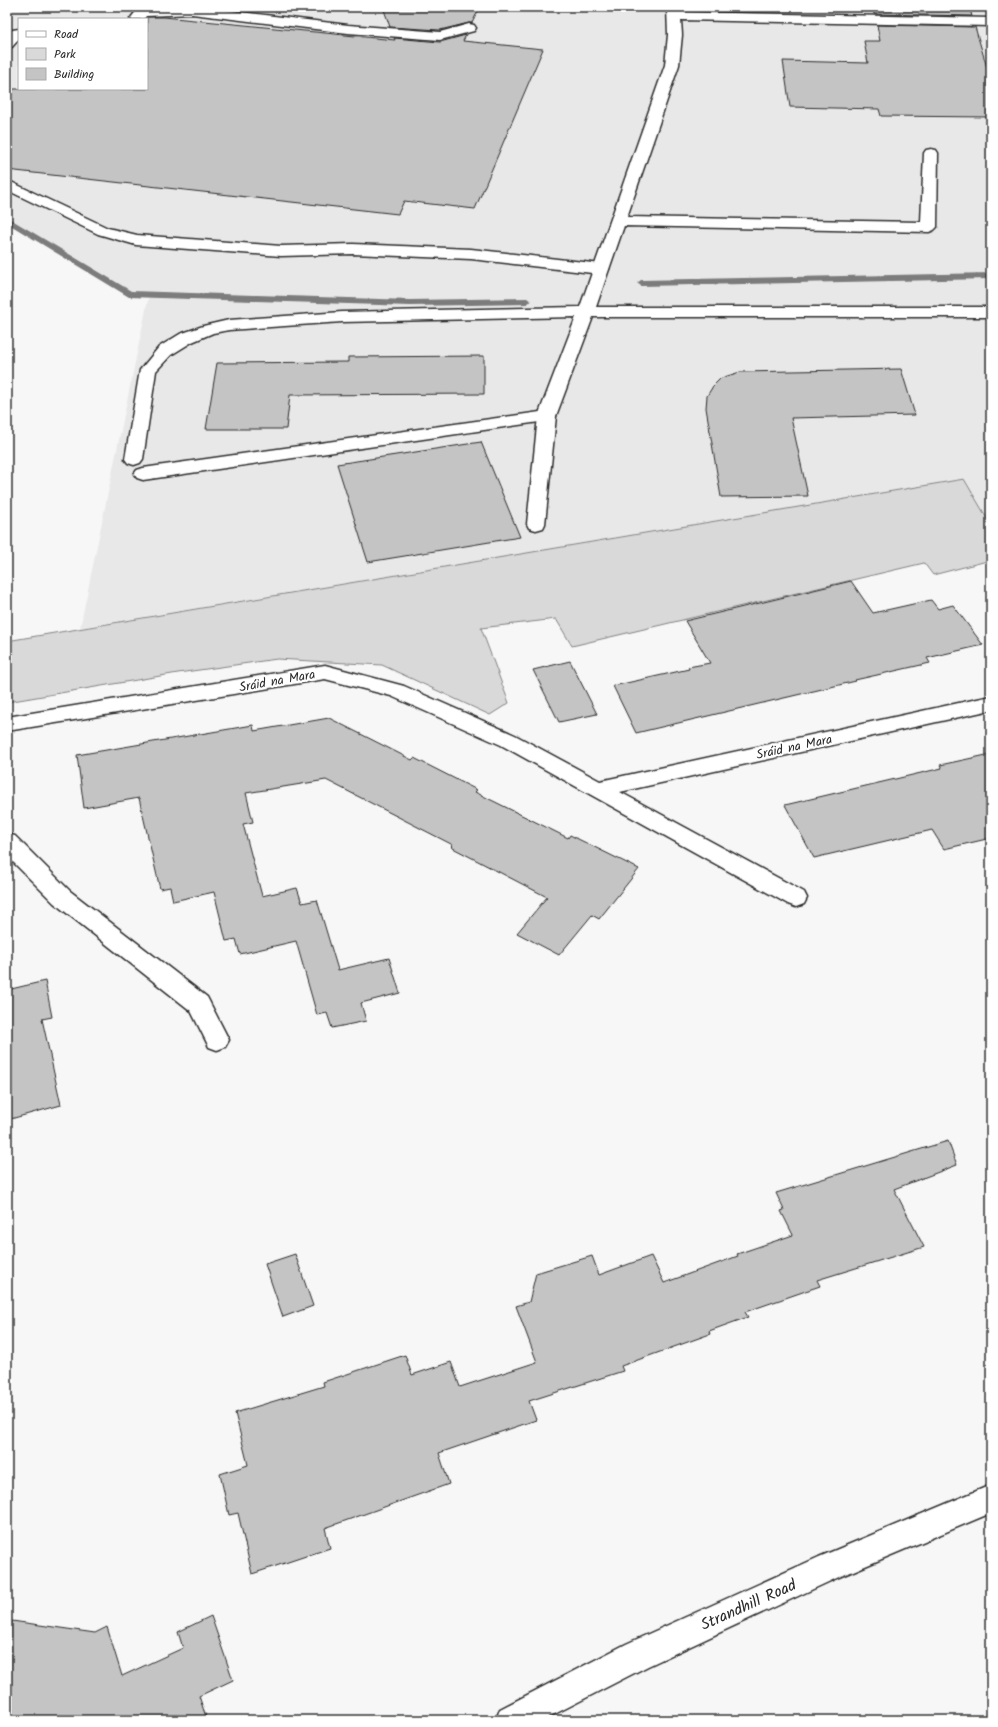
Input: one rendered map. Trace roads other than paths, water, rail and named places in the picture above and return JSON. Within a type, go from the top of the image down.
[{"type":"street","points":[[138,18],[142,13],[160,10],[192,10],[348,29],[440,36],[469,28]]},
{"type":"street","points":[[536,524],[548,416],[586,313],[672,65],[675,35],[674,12],[991,22]]},
{"type":"street","points":[[7,44],[14,33]]},
{"type":"street","points":[[618,221],[929,227],[931,153]]},
{"type":"street","points":[[7,184],[102,231],[136,240],[275,251],[373,249],[471,254],[601,269]]},
{"type":"street","points":[[134,459],[148,370],[165,350],[186,338],[208,329],[229,325],[342,317],[586,313],[991,312]]},
{"type":"street","points":[[143,474],[548,416]]},
{"type":"street","name":"Sráid na Mara","points":[[7,724],[325,672],[397,691],[508,740],[796,898]]},
{"type":"street","name":"Sráid na Mara","points":[[597,789],[991,703]]},
{"type":"street","points":[[7,842],[62,897],[198,1004],[217,1040]]},
{"type":"street","name":"Strandhill Road","points":[[511,1720],[637,1655],[829,1567],[991,1499]]},
{"type":"waterway","points":[[7,219],[129,294],[410,303],[527,301]]},
{"type":"waterway","points":[[641,283],[991,276]]}]
